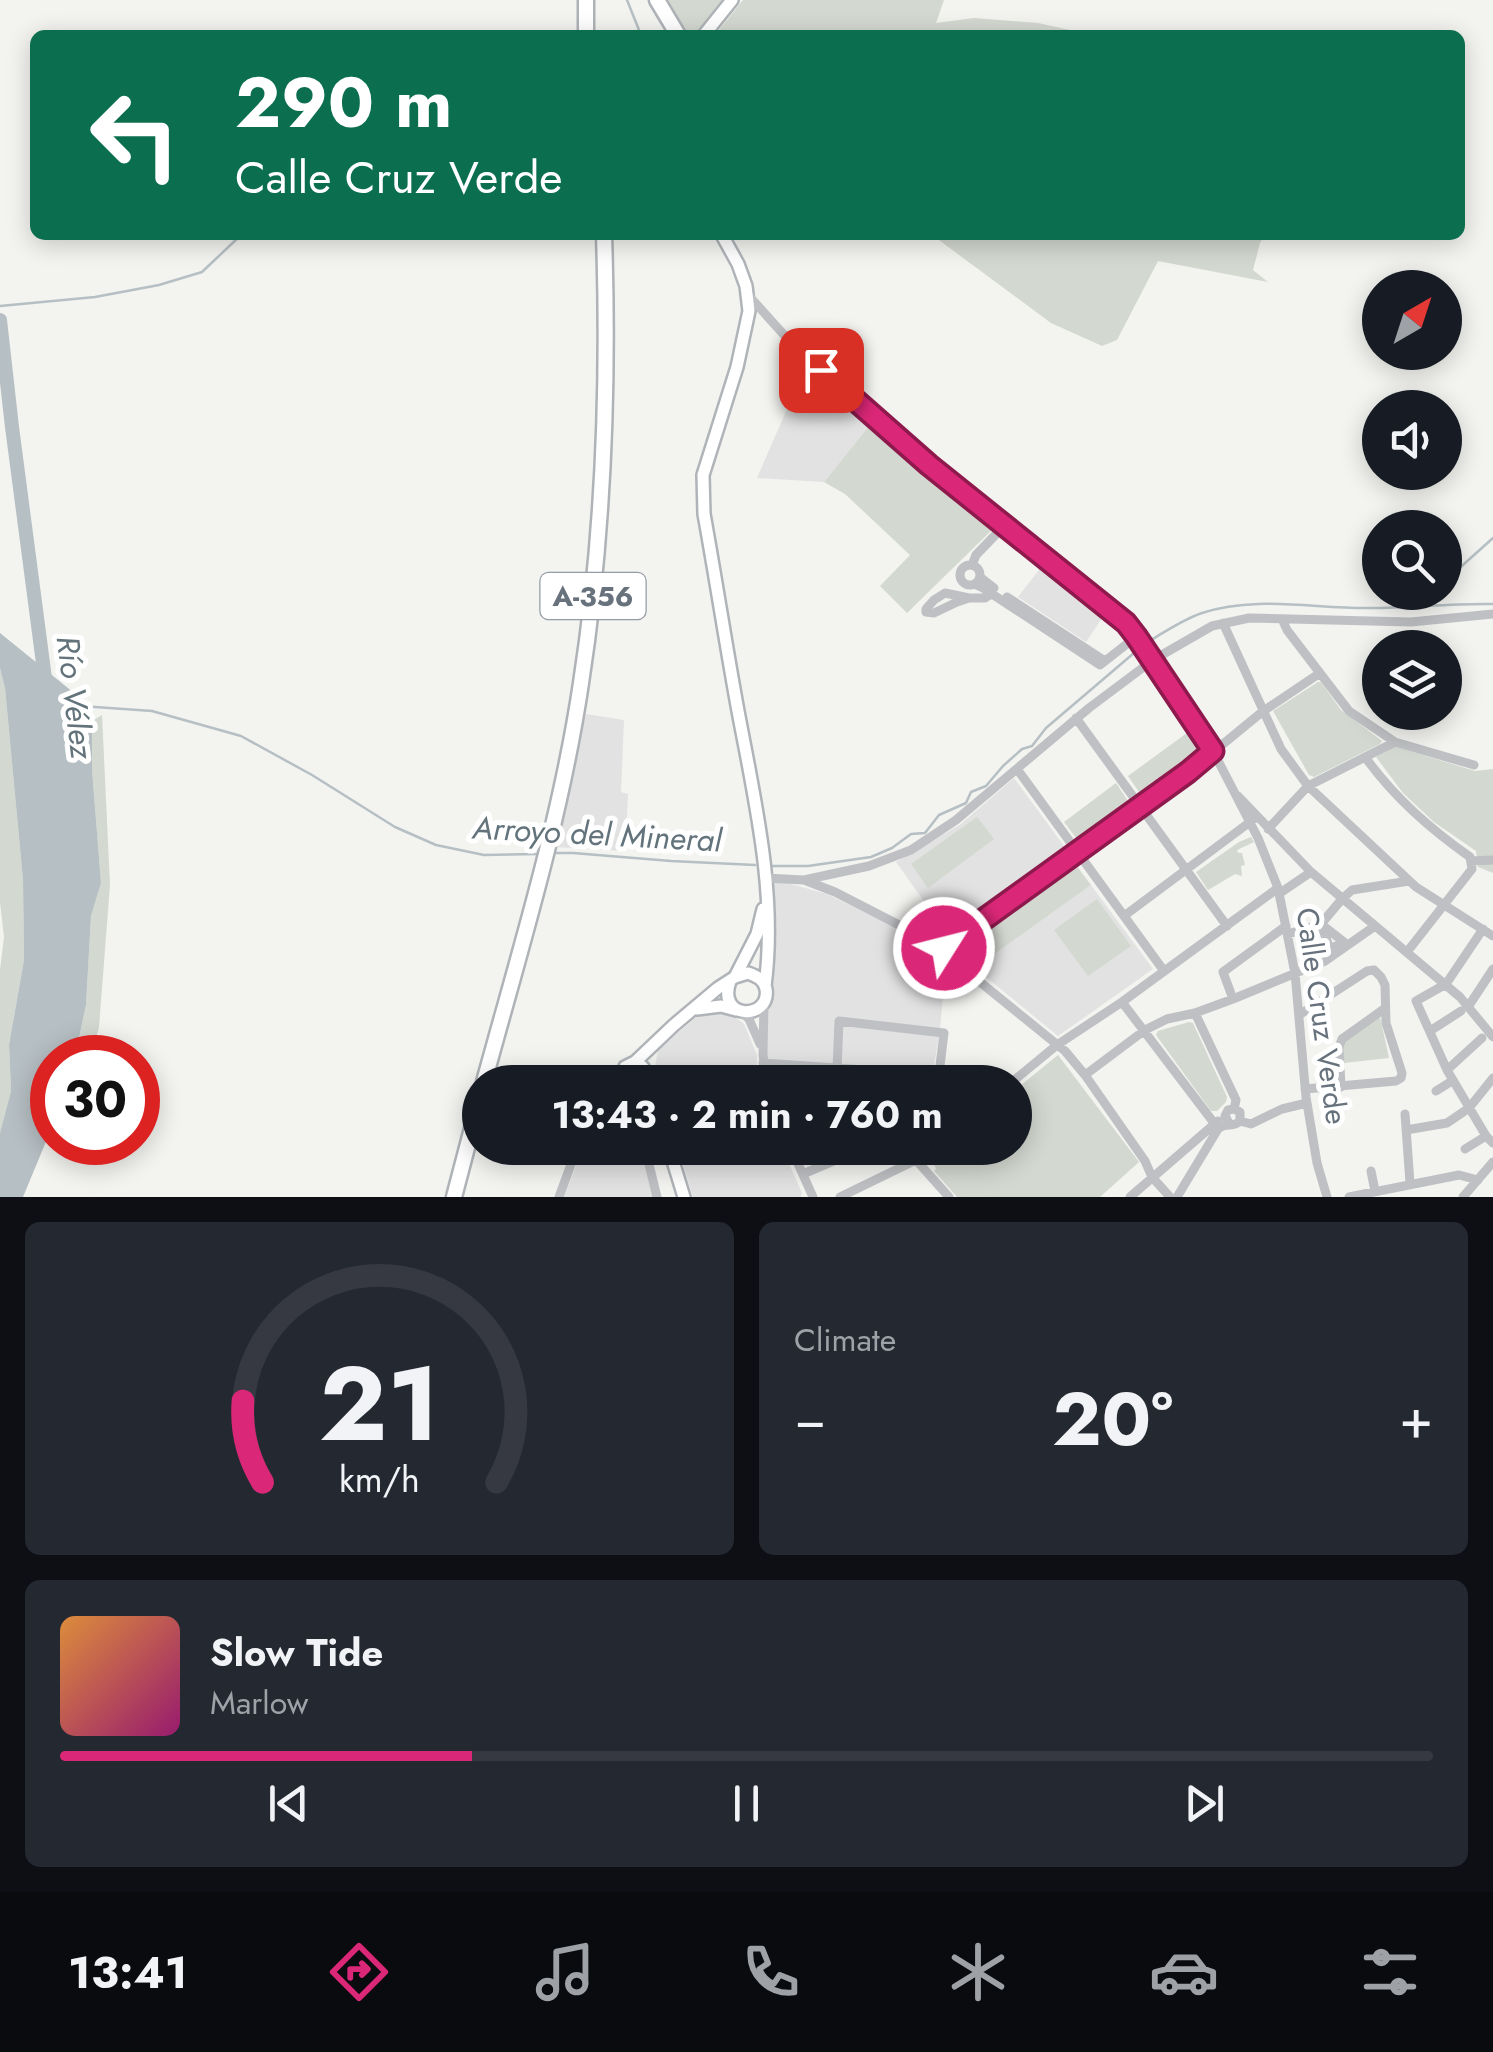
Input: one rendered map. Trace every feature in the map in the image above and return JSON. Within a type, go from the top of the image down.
[{"type":"main road","points":[[657,0],[675,30]]},
{"type":"main road","points":[[586,1],[586,30]]},
{"type":"main road","name":"A-356","points":[[489,1065],[548,844],[581,685],[603,489],[604,240]]},
{"type":"main road","points":[[454,1197],[462,1165]]},
{"type":"street","points":[[708,30],[732,0]]},
{"type":"street","points":[[725,240],[749,296],[746,332],[703,475],[704,514],[766,884],[769,935],[763,1059]]},
{"type":"street","name":"Calle Cruz Verde","points":[[749,296],[795,347],[929,465],[1126,623],[1213,751],[1233,791],[1259,825],[1279,890],[1295,973],[1307,1104],[1326,1197]]},
{"type":"street","points":[[972,565],[976,555],[1004,526]]},
{"type":"street","points":[[977,580],[978,568],[963,568],[961,578],[968,584],[977,580],[987,584],[1102,663]]},
{"type":"street","points":[[977,580],[992,594],[1102,663]]},
{"type":"street","points":[[969,598],[992,594]]},
{"type":"street","points":[[766,884],[842,873],[912,850],[956,820],[1076,718],[1153,660],[1212,626],[1249,618],[1411,622],[1493,614]]},
{"type":"street","points":[[1282,619],[1349,710],[1396,742],[1474,764]]},
{"type":"street","points":[[1223,623],[1281,750],[1308,786],[1409,881],[1493,936]]},
{"type":"street","points":[[1102,663],[1136,636]]},
{"type":"street","points":[[944,948],[1320,673]]},
{"type":"street","points":[[1076,718],[1228,926]]},
{"type":"street","points":[[1124,916],[1259,825],[1308,786],[1396,742]]},
{"type":"street","points":[[1365,758],[1402,803],[1431,829],[1470,859],[1493,860]]},
{"type":"street","points":[[1016,769],[1164,971]]},
{"type":"street","points":[[1259,825],[1446,984],[1489,1033],[1446,1070]]},
{"type":"street","points":[[1407,952],[1472,868],[1470,859]]},
{"type":"street","points":[[1032,1066],[1279,890],[1311,872]]},
{"type":"street","points":[[835,892],[836,880],[842,873]]},
{"type":"street","points":[[804,880],[944,948],[969,968],[1065,1051],[1145,1161],[1152,1177],[1173,1197],[1218,1128],[1227,1122]]},
{"type":"street","points":[[1233,999],[1222,972],[1288,930],[1322,924],[1352,890],[1409,881]]},
{"type":"street","points":[[764,1065],[757,1033],[727,994],[757,934],[766,884]]},
{"type":"street","points":[[1085,1075],[1145,1030],[1233,999],[1330,958],[1375,926]]},
{"type":"street","points":[[1465,1149],[1491,1140],[1446,1070],[1416,1002],[1446,984],[1483,929]]},
{"type":"street","points":[[1430,1030],[1464,1009],[1493,968]]},
{"type":"street","points":[[1299,1015],[1374,970],[1385,985],[1388,1034],[1402,1073],[1396,1082],[1305,1089]]},
{"type":"street","points":[[647,1065],[654,1044],[718,988],[748,973],[760,978],[765,986]]},
{"type":"street","points":[[692,1010],[721,1006],[754,1010],[764,1002]]},
{"type":"street","points":[[1122,1002],[1227,1122],[1248,1125],[1282,1109],[1307,1104]]},
{"type":"street","points":[[1341,1086],[1342,1040],[1384,1009]]},
{"type":"street","points":[[1130,1197],[1227,1122],[1228,1110],[1234,1108],[1236,1100],[1195,1013]]},
{"type":"street","points":[[838,1065],[839,1021],[944,1033],[940,1065]]},
{"type":"street","points":[[763,1059],[804,1065]]},
{"type":"street","points":[[1406,1130],[1447,1123],[1469,1108],[1493,1078]]},
{"type":"street","points":[[1436,1092],[1452,1081]]},
{"type":"street","points":[[1405,1114],[1410,1183]]},
{"type":"street","points":[[1464,1197],[1493,1162]]},
{"type":"street","points":[[559,1197],[571,1165]]},
{"type":"street","points":[[649,1165],[657,1197]]},
{"type":"street","points":[[675,1165],[684,1197]]},
{"type":"street","points":[[799,1165],[811,1197]]},
{"type":"street","points":[[804,1178],[830,1165]]},
{"type":"street","points":[[840,1197],[906,1165]]},
{"type":"street","points":[[920,1165],[945,1193],[933,1197]]},
{"type":"street","points":[[1371,1171],[1375,1191]]},
{"type":"street","points":[[1348,1197],[1459,1174],[1478,1180]]},
{"type":"shaded area","points":[[663,0],[725,0],[700,30],[682,30]]},
{"type":"shaded area","points":[[743,0],[944,0],[936,23],[974,18],[1070,30],[719,30]]},
{"type":"shaded area","points":[[939,240],[1262,240],[1253,270],[1268,282],[1158,261],[1117,340],[1102,346],[1051,323]]},
{"type":"shaded area","points":[[807,363],[873,421],[824,482],[757,478]]},
{"type":"shaded area","points":[[873,421],[995,527],[907,613],[880,586],[910,555],[845,494],[824,482]]},
{"type":"shaded area","points":[[1042,566],[1104,615],[1086,642],[1018,597]]},
{"type":"shaded area","points":[[0,668],[23,880],[24,960],[9,1045],[11,1091],[0,1133],[0,970],[4,937],[0,902]]},
{"type":"shaded area","points":[[1321,682],[1341,710],[1362,730],[1382,741],[1314,777],[1309,775],[1273,711]]},
{"type":"shaded area","points":[[586,714],[624,720],[621,792],[628,794],[625,851],[555,847]]},
{"type":"shaded area","points":[[102,715],[110,885],[99,1027],[97,1035],[80,1035],[86,1005],[91,916],[101,883],[92,721]]},
{"type":"shaded area","points":[[1191,730],[1201,747],[1139,792],[1128,776]]},
{"type":"shaded area","points":[[1394,746],[1475,771],[1493,769],[1493,873],[1478,867],[1476,851],[1434,822],[1403,793],[1376,757]]},
{"type":"shaded area","points":[[1014,778],[1064,846],[946,932],[896,862],[961,824]]},
{"type":"shaded area","points":[[1116,783],[1128,801],[1077,839],[1064,822]]},
{"type":"shaded area","points":[[977,817],[994,839],[928,888],[911,864]]},
{"type":"shaded area","points":[[1251,837],[1254,842],[1237,850],[1245,865],[1241,866],[1242,876],[1235,874],[1208,890],[1196,872]]},
{"type":"shaded area","points":[[1076,865],[1091,885],[975,968],[955,951]]},
{"type":"shaded area","points":[[776,880],[827,894],[943,950],[967,971],[943,994],[934,1065],[769,1065],[771,883]]},
{"type":"shaded area","points":[[1091,885],[1153,969],[1058,1036],[975,968]]},
{"type":"shaded area","points":[[1097,899],[1131,946],[1088,976],[1054,930]]},
{"type":"shaded area","points":[[700,1014],[732,1015],[744,1024],[757,1055],[757,1065],[655,1065],[658,1050]]},
{"type":"shaded area","points":[[1380,1017],[1389,1058],[1344,1063],[1343,1045],[1347,1039]]},
{"type":"shaded area","points":[[1193,1023],[1227,1097],[1217,1111],[1211,1111],[1156,1035]]},
{"type":"shaded area","points":[[1058,1055],[1139,1162],[1100,1197],[957,1197],[934,1171],[934,1165],[1032,1165],[1032,1076]]},
{"type":"shaded area","points":[[576,1165],[645,1165],[653,1197],[564,1197]]},
{"type":"shaded area","points":[[683,1165],[790,1165],[802,1193],[801,1197],[693,1197]]},
{"type":"water","points":[[0,633],[79,697],[92,721],[101,883],[91,916],[86,1005],[80,1035],[30,1035],[30,1165],[36,1165],[23,1197],[0,1197],[0,1133],[11,1091],[9,1045],[24,960],[23,880],[0,668]]},
{"type":"waterway","points":[[627,0],[639,30]]},
{"type":"waterway","points":[[0,306],[95,297],[159,285],[202,272],[236,240]]},
{"type":"waterway","name":"Río Vélez","points":[[0,320],[46,686]]},
{"type":"waterway","points":[[1462,566],[1493,538]]},
{"type":"waterway","name":"Arroyo del Mineral","points":[[1148,642],[1195,616],[1243,605],[1370,608],[1493,604]]},
{"type":"waterway","name":"Arroyo del Mineral","points":[[770,866],[808,866],[871,857],[911,834],[925,833],[939,815],[966,803],[971,792],[986,786],[1003,766],[1022,749],[1032,746],[1046,728],[1141,647]]},
{"type":"waterway","name":"Arroyo del Mineral","points":[[81,706],[152,711],[241,736],[395,827],[436,845],[484,855],[539,854]]},
{"type":"waterway","name":"Arroyo del Mineral","points":[[552,853],[755,865]]},
{"type":"route","points":[[821,370],[929,465],[1126,623],[1213,751],[944,948]]}]
